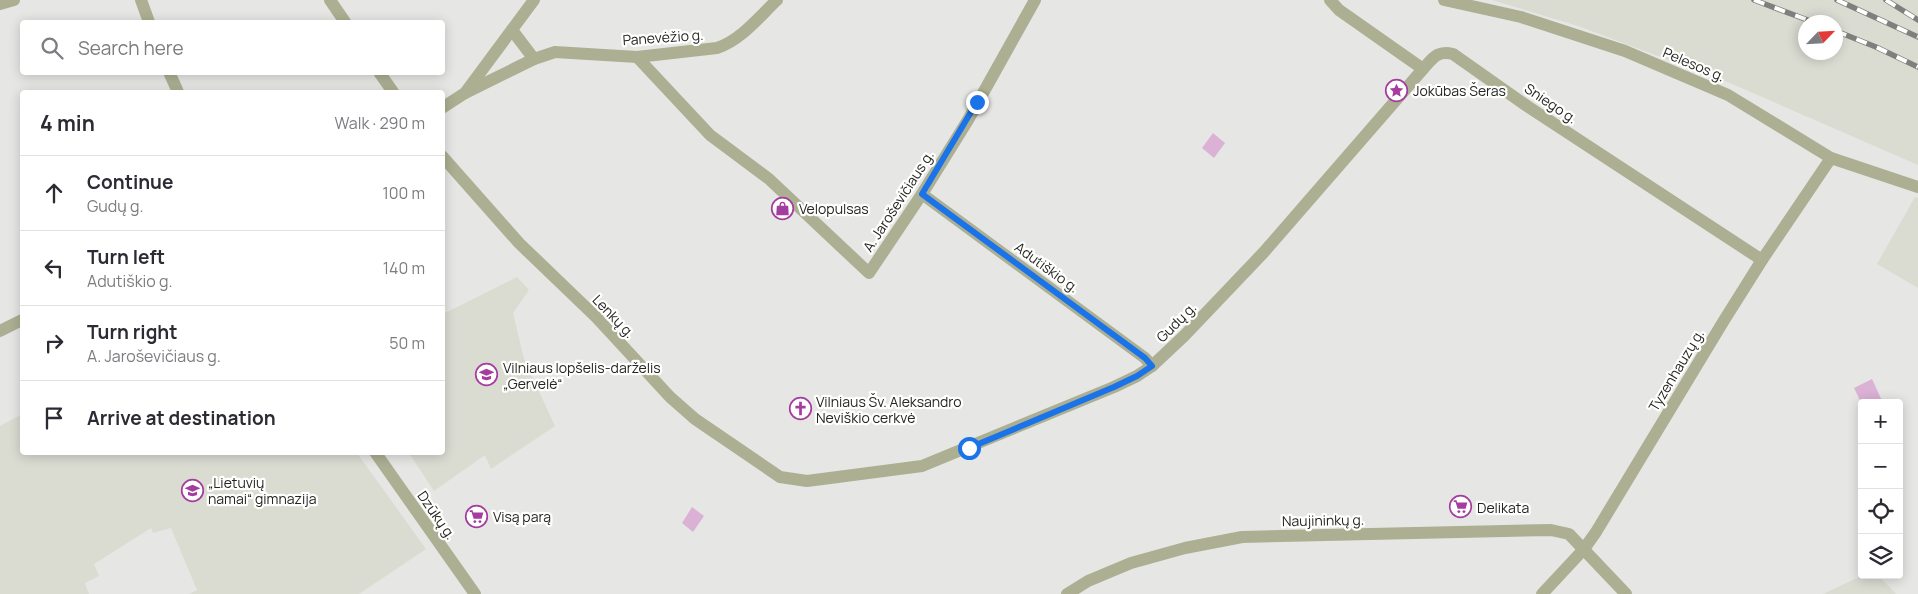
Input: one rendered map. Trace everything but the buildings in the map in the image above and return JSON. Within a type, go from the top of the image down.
[{"type":"street","points":[[0,4],[14,0]]},
{"type":"street","points":[[141,0],[148,20]]},
{"type":"street","points":[[330,0],[344,20]]},
{"type":"street","name":"Panevėžio g.","points":[[465,93],[534,0]]},
{"type":"street","name":"Panevėžio g.","points":[[445,106],[465,93],[534,59],[555,52],[637,57],[695,52],[727,45],[777,0]]},
{"type":"street","name":"A. Jaroševičiaus g.","points":[[637,57],[710,135],[769,179],[869,273],[922,194],[968,120],[1035,0]]},
{"type":"street","points":[[1330,0],[1340,10],[1423,69]]},
{"type":"street","name":"Pelesos g.","points":[[1444,0],[1521,16],[1624,51],[1728,95],[1831,158],[1918,187]]},
{"type":"street","points":[[512,30],[534,59]]},
{"type":"street","name":"Sniego g.","points":[[1423,69],[1436,54],[1444,52],[1453,54],[1527,106],[1762,260]]},
{"type":"street","name":"Gudų g.","points":[[780,477],[807,481],[922,466],[1137,376],[1152,366],[1184,336],[1264,252],[1423,69]]},
{"type":"street","points":[[170,75],[177,90]]},
{"type":"street","points":[[381,75],[392,90]]},
{"type":"street","name":"Tyzenhauzų g.","points":[[1542,594],[1584,549],[1616,500],[1686,381],[1762,260],[1831,158]]},
{"type":"street","name":"Lenkų g.","points":[[445,159],[519,244],[596,317],[670,397],[695,419],[780,477]]},
{"type":"street","name":"Adutiškio g.","points":[[922,194],[1138,353],[1152,366]]},
{"type":"street","points":[[0,331],[20,321]]},
{"type":"street","name":"Dzūkų g.","points":[[377,455],[475,594]]},
{"type":"street","name":"Naujininkų g.","points":[[1067,594],[1088,581],[1131,563],[1184,548],[1242,537],[1551,530],[1568,534],[1626,594]]},
{"type":"shaded area","points":[[1492,0],[1918,0],[1918,165],[1730,83],[1578,26]]},
{"type":"shaded area","points":[[1213,133],[1225,143],[1214,158],[1202,148]]},
{"type":"shaded area","points":[[1915,197],[1918,198],[1918,288],[1877,264]]},
{"type":"shaded area","name":"Vilniaus lopšelis-darželis „Gervelė“","points":[[517,277],[529,290],[513,313],[524,359],[555,426],[491,469],[485,455],[434,491],[410,455],[445,455],[445,313]]},
{"type":"shaded area","points":[[1872,379],[1881,399],[1860,399],[1854,388]]},
{"type":"shaded area","name":"„Lietuvių namai“ gimnazija","points":[[20,415],[20,455],[358,455],[426,549],[359,594],[189,594],[197,590],[171,528],[153,533],[151,528],[94,564],[99,576],[85,583],[89,594],[0,594],[0,426]]},
{"type":"shaded area","points":[[692,507],[704,516],[693,532],[682,523]]},
{"type":"shaded area","points":[[1858,577],[1858,579],[1882,579],[1896,594],[1823,594]]},
{"type":"railway","points":[[1754,0],[1798,16]]},
{"type":"railway","points":[[1837,0],[1918,37]]},
{"type":"railway","points":[[1886,0],[1918,20]]},
{"type":"railway","points":[[1843,34],[1918,67]]},
{"type":"place","name":"Jokūbas Šeras","points":[[1397,90]]},
{"type":"place","name":"Velopulsas","points":[[783,208]]},
{"type":"place","name":"Vilniaus lopšelis-darželis „Gervelė“","points":[[487,375]]},
{"type":"place","name":"Vilniaus Šv. Aleksandro Neviškio cerkvė","points":[[800,409]]},
{"type":"place","name":"„Lietuvių namai“ gimnazija","points":[[192,490]]},
{"type":"place","name":"Delikata","points":[[1461,507]]},
{"type":"place","name":"Visą parą","points":[[477,516]]},
{"type":"route","points":[[969,448],[1114,387],[1152,366],[1145,358],[922,194],[968,120],[977,102]]}]
